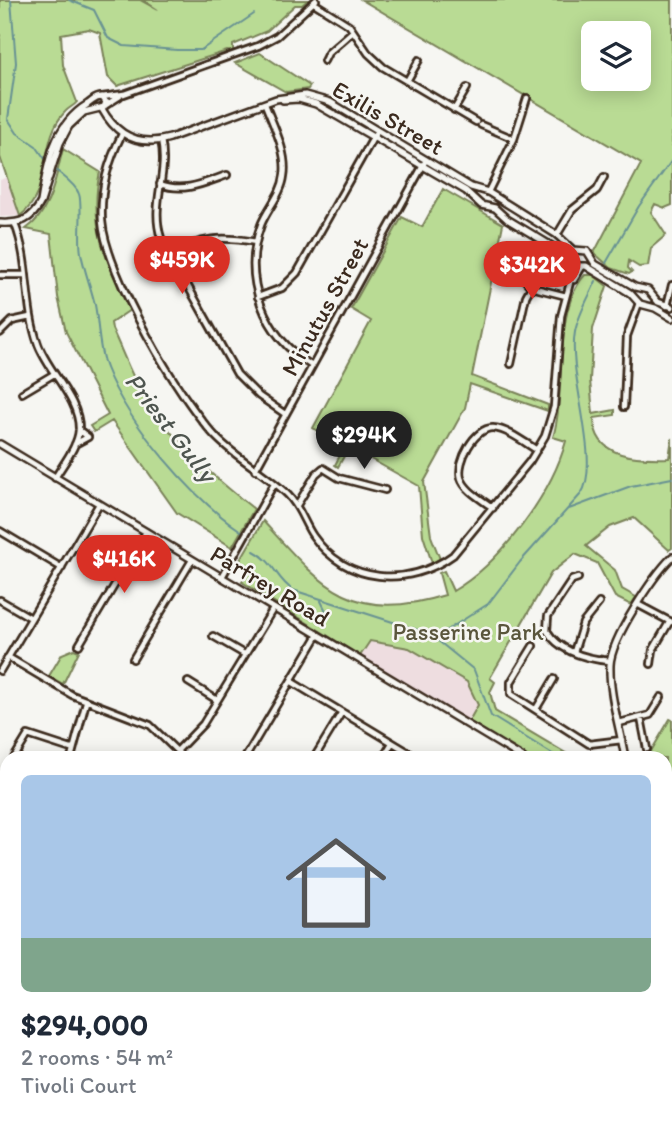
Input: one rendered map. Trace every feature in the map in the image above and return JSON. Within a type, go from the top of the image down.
[{"type":"street","points":[[0,223],[15,223],[30,217],[41,202],[64,133],[77,117],[101,108],[124,94],[258,46],[276,36],[315,1],[344,21],[376,61],[478,124],[514,139]]},
{"type":"street","points":[[324,61],[328,53],[353,31]]},
{"type":"street","points":[[407,81],[419,60]]},
{"type":"street","points":[[454,110],[467,88]]},
{"type":"street","points":[[41,202],[60,131],[72,115],[102,97],[124,94]]},
{"type":"street","name":"Exilis Street","points":[[122,134],[139,141],[161,140],[294,94],[316,97],[481,192]]},
{"type":"street","points":[[101,108],[102,97]]},
{"type":"street","points":[[486,206],[514,139],[527,98]]},
{"type":"street","name":"Exilis Street","points":[[273,101],[299,99],[316,104],[486,206],[495,208],[507,219],[641,303],[672,318]]},
{"type":"street","points":[[94,101],[122,134],[108,165],[103,186],[102,223],[110,256],[181,394],[216,437],[297,505],[312,535],[337,560],[351,569],[384,578],[413,576],[439,565],[464,544],[537,450],[554,407],[559,335],[566,296],[579,251]]},
{"type":"street","points":[[265,104],[283,155],[285,176],[265,214],[256,242],[253,270],[258,297],[279,338],[312,366]]},
{"type":"street","points":[[258,297],[282,288],[297,273],[377,131]]},
{"type":"street","points":[[161,140],[165,158],[156,216],[161,238],[237,374],[259,396],[285,414]]},
{"type":"street","name":"Minutus Street","points":[[254,470],[426,160]]},
{"type":"street","points":[[160,184],[169,188],[191,188],[227,175]]},
{"type":"street","points":[[557,235],[572,210],[597,190],[604,177]]},
{"type":"street","points":[[477,200],[481,192],[490,194],[557,235],[567,246],[587,251],[595,264],[643,290],[648,290],[652,296],[669,307],[672,285]]},
{"type":"street","points":[[15,223],[26,275],[30,317],[38,346],[75,411],[79,430],[75,444],[55,478]]},
{"type":"street","points":[[170,254],[209,238],[256,242]]},
{"type":"street","points":[[571,283],[591,258]]},
{"type":"street","points":[[520,274],[531,287],[566,296]]},
{"type":"street","points":[[0,275],[26,275]]},
{"type":"street","points":[[511,364],[526,296],[531,287]]},
{"type":"street","points":[[641,303],[638,292],[643,290]]},
{"type":"street","points":[[624,407],[627,336],[641,303],[652,296]]},
{"type":"street","points":[[0,333],[12,321],[30,317]]},
{"type":"street","points":[[22,393],[54,374]]},
{"type":"street","points":[[493,508],[467,487],[460,474],[463,461],[477,436],[482,431],[496,428],[537,450]]},
{"type":"street","points":[[75,444],[88,437],[79,430]]},
{"type":"street","name":"Parfrey Road","points":[[0,444],[511,751]]},
{"type":"street","points":[[297,505],[319,470],[327,468],[339,478],[385,490]]},
{"type":"street","points":[[222,577],[274,484]]},
{"type":"street","points":[[0,671],[99,504]]},
{"type":"street","points":[[0,531],[62,568]]},
{"type":"street","points":[[79,645],[146,532]]},
{"type":"street","points":[[624,751],[610,661],[619,638],[672,557]]},
{"type":"street","points":[[133,659],[191,560]]},
{"type":"street","points":[[578,578],[572,580],[547,620],[547,632],[553,640],[588,659],[610,661]]},
{"type":"street","points":[[0,600],[32,618]]},
{"type":"street","points":[[574,652],[583,623],[599,603]]},
{"type":"street","points":[[639,605],[671,622],[653,650],[652,664]]},
{"type":"street","points":[[8,657],[86,702],[150,725],[178,750],[198,732],[273,609]]},
{"type":"street","points":[[249,751],[318,635]]},
{"type":"street","points":[[213,636],[244,654]]},
{"type":"street","points":[[533,646],[509,686],[513,697],[589,744],[622,740]]},
{"type":"street","points":[[536,709],[554,679]]},
{"type":"street","points":[[188,682],[218,700]]},
{"type":"street","points":[[292,682],[406,751]]},
{"type":"street","points":[[619,723],[650,715],[661,697]]},
{"type":"street","points":[[18,751],[27,735],[71,749],[86,702]]},
{"type":"street","points":[[318,751],[342,712]]},
{"type":"street","points":[[641,718],[647,749]]},
{"type":"street","points":[[388,751],[393,743]]},
{"type":"shaded area","points":[[7,177],[20,216],[0,217],[0,180]]},
{"type":"shaded area","points":[[370,641],[409,648],[467,682],[478,705],[469,721],[361,656]]},
{"type":"green space","points":[[0,0],[140,0],[158,10],[143,0],[308,0],[302,5],[295,5],[267,31],[233,45],[233,52],[227,51],[117,86],[108,77],[100,33],[89,29],[61,34],[63,65],[77,102],[57,123],[51,136],[37,193],[20,216],[0,157]]},
{"type":"green space","points":[[362,0],[672,0],[672,205],[665,208],[655,204],[651,212],[666,235],[651,248],[648,266],[639,267],[629,261],[628,268],[632,272],[629,274],[611,268],[594,253],[641,164]]},
{"type":"green space","points":[[260,53],[310,86],[308,89],[286,92],[235,63]]},
{"type":"green space","points":[[63,149],[100,172],[96,209],[98,226],[107,260],[130,310],[111,323],[112,329],[138,385],[153,410],[179,441],[207,470],[254,509],[232,547],[177,513],[112,421],[94,432],[90,426],[108,415],[66,332],[58,297],[51,234],[26,229],[35,222],[47,203]]},
{"type":"green space","points":[[443,189],[503,224],[472,376],[548,405],[548,411],[470,384],[465,408],[424,482],[431,536],[440,559],[432,563],[423,535],[419,486],[349,447],[338,467],[335,465],[345,446],[313,428],[371,321],[351,309],[402,217],[422,227]]},
{"type":"green space","name":"Passerine Park","points":[[585,275],[593,275],[607,286],[593,329],[590,380],[593,414],[615,410],[615,415],[594,418],[596,432],[602,442],[620,454],[632,457],[669,458],[672,438],[672,548],[669,550],[634,518],[610,527],[586,546],[615,570],[622,589],[636,597],[631,605],[615,597],[597,563],[575,554],[551,573],[490,678],[495,682],[490,692],[495,711],[562,751],[517,751],[469,721],[478,705],[467,682],[409,648],[370,641],[360,656],[242,582],[250,569],[239,562],[263,521],[322,581],[341,593],[362,601],[385,605],[413,603],[445,595],[439,573],[444,571],[453,591],[471,579],[506,545],[522,525],[549,483],[559,461],[566,441],[553,437],[564,330],[575,290]]},
{"type":"green space","points":[[74,649],[79,651],[63,684],[49,676],[62,654]]},
{"type":"green space","points":[[670,719],[672,720],[672,751],[651,751]]},
{"type":"waterway","name":"Priest Gully","points":[[11,0],[16,63],[8,119],[17,133],[36,146],[45,159]]},
{"type":"waterway","points":[[69,0],[94,10],[108,38],[124,46],[201,50],[254,14]]},
{"type":"waterway","points":[[606,263],[639,206],[672,160]]},
{"type":"waterway","name":"Priest Gully","points":[[57,171],[73,184],[79,194],[81,253],[95,305],[103,360],[116,390],[163,458],[202,499],[241,531]]},
{"type":"waterway","name":"Priest Gully","points":[[254,551],[261,555],[293,590],[427,633],[441,634],[488,604],[520,562],[581,494],[586,480],[586,440],[574,350],[579,319],[596,281]]},
{"type":"waterway","name":"Priest Gully","points":[[569,509],[631,486],[672,478]]},
{"type":"waterway","points":[[321,601],[326,611],[326,622]]},
{"type":"waterway","points":[[431,635],[474,670],[491,716],[548,751]]}]
